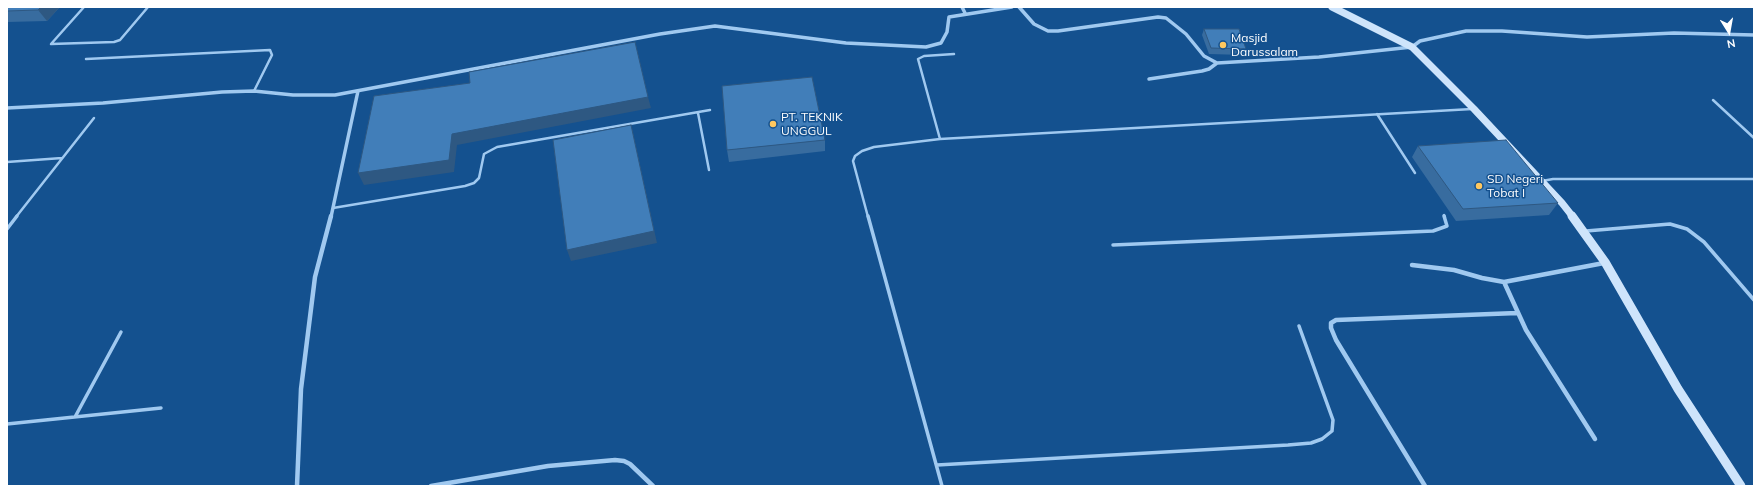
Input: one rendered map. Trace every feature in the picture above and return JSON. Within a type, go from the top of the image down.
[{"type":"main road","points":[[1332,7],[1412,47],[1474,109],[1542,181],[1584,231],[1605,262],[1678,389],[1741,486]]},
{"type":"street","points":[[962,7],[965,13]]},
{"type":"street","points":[[7,108],[103,103],[222,92],[254,91],[311,95],[358,91],[660,34],[715,26],[846,43],[926,47],[941,44],[947,32],[949,17],[965,13],[1012,7]]},
{"type":"street","points":[[1019,7],[1034,24],[1042,30],[1048,31],[1085,28],[1158,17],[1166,18],[1186,34],[1204,56],[1217,63],[1319,57],[1412,47],[1420,41],[1466,31],[1502,31],[1587,37],[1674,33],[1754,35]]},
{"type":"street","points":[[1149,79],[1202,71],[1209,69],[1217,63]]},
{"type":"street","points":[[297,486],[301,389],[315,277],[333,208],[358,91]]},
{"type":"street","points":[[1412,265],[1454,270],[1482,278],[1504,282],[1605,262]]},
{"type":"street","points":[[1504,282],[1526,330],[1595,439]]},
{"type":"street","points":[[1425,486],[1336,340],[1331,328],[1331,323],[1336,320],[1517,313]]},
{"type":"street","points":[[431,486],[548,466],[615,460],[624,461],[630,464],[653,486]]},
{"type":"lane","points":[[84,7],[51,44],[114,42],[120,40],[148,7]]},
{"type":"lane","points":[[86,59],[270,50],[272,55],[254,91]]},
{"type":"lane","points":[[940,138],[918,59],[924,56],[954,54]]},
{"type":"lane","points":[[1713,100],[1754,138]]},
{"type":"lane","points":[[942,486],[853,161],[855,156],[862,151],[874,147],[940,138],[1474,109]]},
{"type":"lane","points":[[333,208],[465,186],[474,183],[479,178],[484,154],[497,147],[710,110]]},
{"type":"lane","points":[[698,113],[708,170]]},
{"type":"lane","points":[[1377,114],[1415,173]]},
{"type":"lane","points":[[7,229],[94,118]]},
{"type":"lane","points":[[7,162],[62,158]]},
{"type":"lane","points":[[1542,181],[1553,179],[1754,179]]},
{"type":"lane","points":[[1113,245],[1433,231],[1447,226],[1444,215]]},
{"type":"lane","points":[[1584,231],[1670,224],[1687,229],[1704,242],[1754,300]]},
{"type":"lane","points":[[937,466],[1288,445],[1311,443],[1322,439],[1332,431],[1333,420],[1299,326]]},
{"type":"lane","points":[[75,417],[121,332]]},
{"type":"lane","points":[[7,424],[161,408]]},
{"type":"building","points":[[7,7],[41,7],[38,10],[7,11]]},
{"type":"building","name":"Masjid Darussalam","points":[[1204,29],[1239,29],[1246,49],[1211,48]]},
{"type":"building","points":[[635,42],[648,97],[452,134],[449,160],[358,173],[374,96],[470,83],[469,72]]},
{"type":"building","name":"PT. TEKNIK UNGGUL","points":[[812,77],[825,140],[727,150],[722,86]]},
{"type":"building","points":[[631,125],[654,231],[567,250],[553,140]]},
{"type":"building","name":"SD Negeri Tobat I","points":[[1506,140],[1558,203],[1463,209],[1418,146]]},
{"type":"place","name":"Masjid Darussalam","points":[[1223,45]]},
{"type":"place","name":"PT. TEKNIK UNGGUL","points":[[773,124]]},
{"type":"place","name":"SD Negeri Tobat I","points":[[1479,186]]}]
